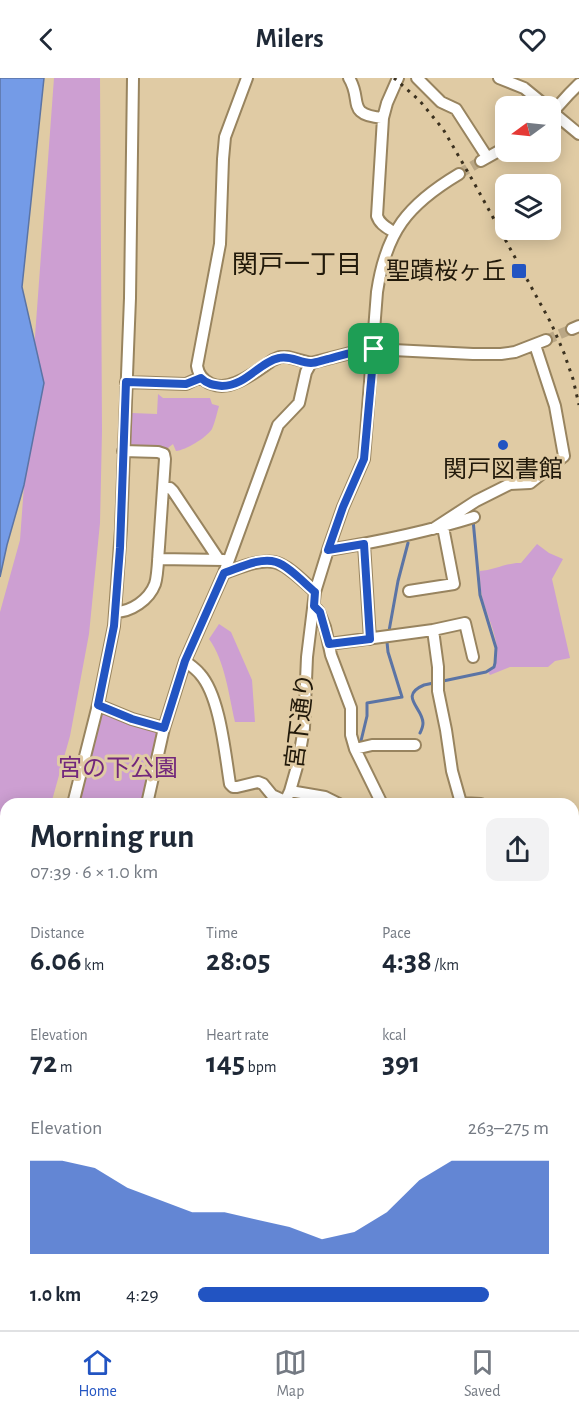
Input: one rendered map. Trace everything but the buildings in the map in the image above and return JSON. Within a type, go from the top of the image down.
[{"type":"street","points":[[75,798],[98,705],[114,626],[120,548],[130,298],[133,78]]},
{"type":"street","points":[[247,78],[225,137],[220,244],[197,366],[201,378],[215,385],[230,385],[280,357],[310,363],[374,349],[483,355],[515,352],[540,343],[564,456],[530,483],[510,484],[476,501],[438,528]]},
{"type":"street","points":[[349,78],[354,88],[355,101],[361,112],[372,117],[383,118]]},
{"type":"street","points":[[395,233],[382,225],[377,216],[383,118],[398,78]]},
{"type":"street","points":[[417,78],[441,102],[456,109],[484,159],[495,153]]},
{"type":"street","points":[[499,78],[526,83],[537,96]]},
{"type":"street","points":[[561,101],[579,84]]},
{"type":"street","points":[[561,120],[579,134]]},
{"type":"street","name":"宮下通り","points":[[286,798],[298,763],[304,728],[307,657],[315,592],[343,507],[364,459],[380,270],[395,233],[410,212],[430,192],[459,174]]},
{"type":"street","points":[[148,798],[164,728],[185,661],[224,573],[224,560],[278,425],[299,403],[310,363]]},
{"type":"street","points":[[126,382],[186,384],[201,378]]},
{"type":"street","points":[[115,612],[134,608],[155,584],[164,488],[164,454],[123,451]]},
{"type":"street","points":[[164,488],[170,488],[173,491],[224,560]]},
{"type":"street","points":[[328,550],[438,528],[474,517]]},
{"type":"street","points":[[409,591],[454,584],[438,528]]},
{"type":"street","points":[[364,544],[370,639]]},
{"type":"street","points":[[158,559],[224,560]]},
{"type":"street","points":[[224,573],[264,561],[276,562],[315,592]]},
{"type":"street","points":[[314,606],[320,612],[331,655],[351,708],[351,735],[359,748],[380,798]]},
{"type":"street","points":[[329,644],[389,637],[465,623],[473,657]]},
{"type":"street","points":[[433,630],[438,667],[438,691],[452,771],[460,798]]},
{"type":"street","points":[[185,661],[199,673],[214,700],[230,784],[237,787],[258,782],[263,784],[272,795],[282,798]]},
{"type":"street","points":[[98,705],[132,719],[164,728]]},
{"type":"street","points":[[359,748],[415,745]]},
{"type":"street","points":[[306,798],[328,798]]},
{"type":"green space","points":[[54,78],[100,78],[102,431],[100,523],[89,634],[70,736],[53,798],[0,798],[0,612],[20,540]]},
{"type":"green space","points":[[158,394],[163,398],[210,398],[212,404],[219,406],[212,429],[201,440],[176,451],[173,444],[168,448],[130,447],[132,413],[157,414]]},
{"type":"green space","points":[[537,544],[563,559],[552,579],[570,658],[555,661],[548,667],[510,667],[490,675],[488,672],[494,666],[497,647],[482,596],[480,571],[521,563]]},
{"type":"green space","points":[[219,624],[231,632],[252,680],[255,722],[235,722],[223,668],[209,639]]},
{"type":"green space","name":"宮の下公園","points":[[99,711],[164,728],[146,798],[77,798]]},
{"type":"water","points":[[0,78],[44,78],[22,287],[44,383],[24,485],[0,577]]},
{"type":"waterway","points":[[420,733],[422,718],[412,698],[416,689],[424,685],[486,672],[494,667],[495,663],[496,648],[480,595],[472,509]]},
{"type":"waterway","points":[[360,745],[367,716],[367,703],[402,697],[387,642],[398,581],[408,543]]},
{"type":"tunnel","points":[[459,174],[481,161]]},
{"type":"tunnel","points":[[546,340],[572,329]]},
{"type":"railway","points":[[394,78],[419,100],[443,129],[473,181],[551,323],[573,379],[579,405]]},
{"type":"place","name":"聖蹟桜ヶ丘","points":[[519,271]]},
{"type":"place","name":"関戸図書館","points":[[503,445]]},
{"type":"district","name":"関戸一丁目","points":[[297,264]]},
{"type":"route","points":[[374,349],[364,459],[343,507],[328,550],[364,544],[370,639],[329,644],[320,612],[314,606],[315,592],[284,566],[276,562],[264,561],[224,573],[185,661],[164,728],[132,719],[98,705],[114,626],[120,548],[126,382],[189,384],[201,378],[215,385],[230,385],[280,357],[310,363],[374,349]]}]
